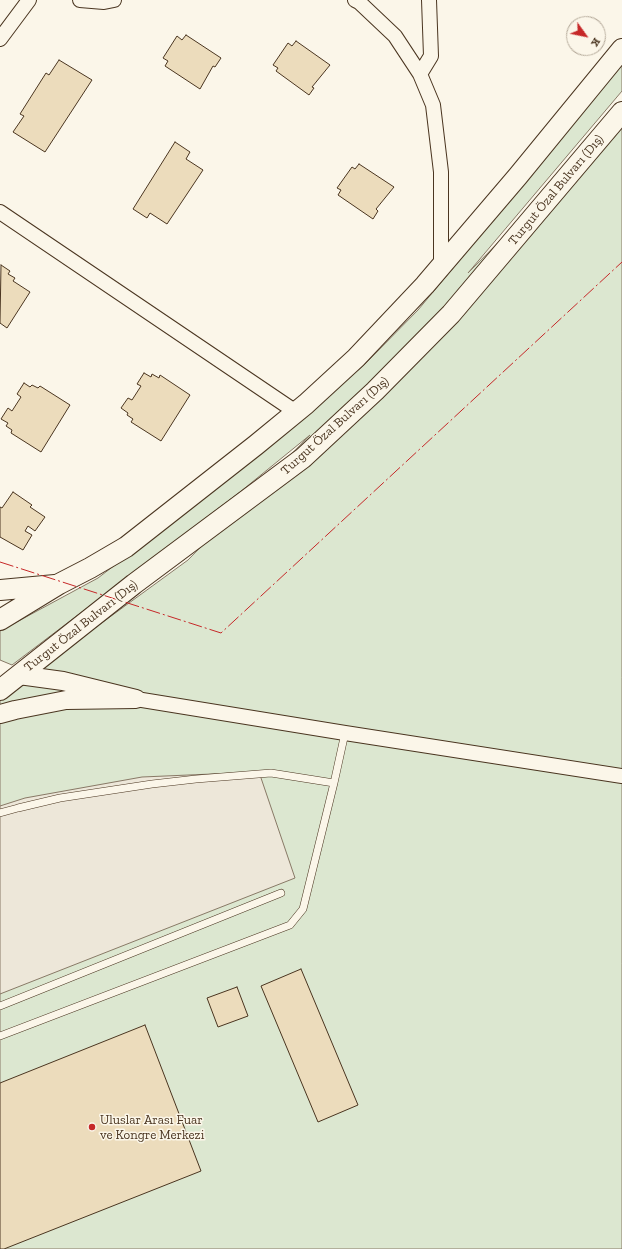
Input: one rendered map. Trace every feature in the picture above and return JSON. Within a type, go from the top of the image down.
[{"type":"main road","points":[[0,620],[126,546],[256,446],[356,358],[425,285],[622,50]]},
{"type":"main road","name":"Turgut Özal Bulvarı (Dış)","points":[[0,690],[134,584],[303,458],[369,396],[451,314],[622,112]]},
{"type":"main road","points":[[0,590],[59,584]]},
{"type":"main road","points":[[0,670],[19,675]]},
{"type":"street","points":[[0,38],[29,0]]},
{"type":"street","points":[[80,0],[104,2],[114,0]]},
{"type":"street","points":[[355,0],[395,36],[420,74],[433,105],[441,172],[441,266]]},
{"type":"street","points":[[420,74],[431,56],[429,0]]},
{"type":"street","points":[[0,212],[296,412]]},
{"type":"street","points":[[19,675],[63,681],[136,699],[622,776]]},
{"type":"street","points":[[0,714],[66,700],[136,699]]},
{"type":"lane","points":[[0,1036],[290,924],[303,908],[345,733]]},
{"type":"lane","points":[[0,813],[60,798],[196,779],[271,773],[334,783]]},
{"type":"lane","points":[[0,1006],[281,893]]},
{"type":"green space","points":[[622,65],[622,91],[468,273],[551,189],[622,106],[622,1249],[0,1249],[0,697],[188,560],[310,435],[240,492],[12,665],[0,660],[0,631],[98,578],[270,446],[365,364],[418,310]]},
{"type":"shaded area","points":[[259,772],[295,878],[0,994],[0,806],[25,798],[142,777]]},
{"type":"building","points":[[186,35],[221,58],[215,67],[213,66],[200,89],[165,66],[168,61],[163,58],[177,36],[182,40]]},
{"type":"building","points":[[296,41],[330,65],[312,87],[314,88],[309,95],[276,71],[278,68],[273,65],[288,43],[292,46]]},
{"type":"building","points":[[59,60],[92,80],[45,152],[13,132],[24,116],[20,114],[46,73],[49,75]]},
{"type":"building","points":[[175,142],[190,152],[186,159],[203,170],[167,224],[150,213],[147,218],[133,209]]},
{"type":"building","points":[[359,164],[394,187],[376,209],[378,211],[373,219],[338,195],[341,190],[337,188],[352,167],[355,169]]},
{"type":"building","points":[[1,265],[10,271],[8,274],[15,278],[13,281],[30,292],[7,328],[0,323]]},
{"type":"building","points":[[144,373],[151,377],[152,374],[159,378],[160,375],[190,395],[161,441],[131,422],[133,419],[121,408],[128,398],[132,400],[141,386],[137,384]]},
{"type":"building","points":[[24,383],[30,387],[32,385],[38,388],[40,386],[70,405],[41,452],[11,433],[12,430],[6,426],[8,423],[1,419],[8,408],[12,411],[21,397],[17,394]]},
{"type":"building","points":[[13,492],[32,505],[30,507],[45,517],[35,531],[28,526],[25,531],[32,535],[23,550],[0,537],[0,507],[2,508]]},
{"type":"building","points":[[301,969],[358,1105],[318,1122],[261,986]]},
{"type":"building","points":[[237,987],[248,1016],[218,1027],[207,998]]},
{"type":"building","name":"Uluslar Arası Fuar ve Kongre Merkezi","points":[[145,1025],[201,1171],[4,1249],[0,1249],[0,1083]]},
{"type":"power","points":[[0,562],[221,633],[622,262]]},
{"type":"place","name":"Uluslar Arası Fuar ve Kongre Merkezi","points":[[92,1127]]}]
